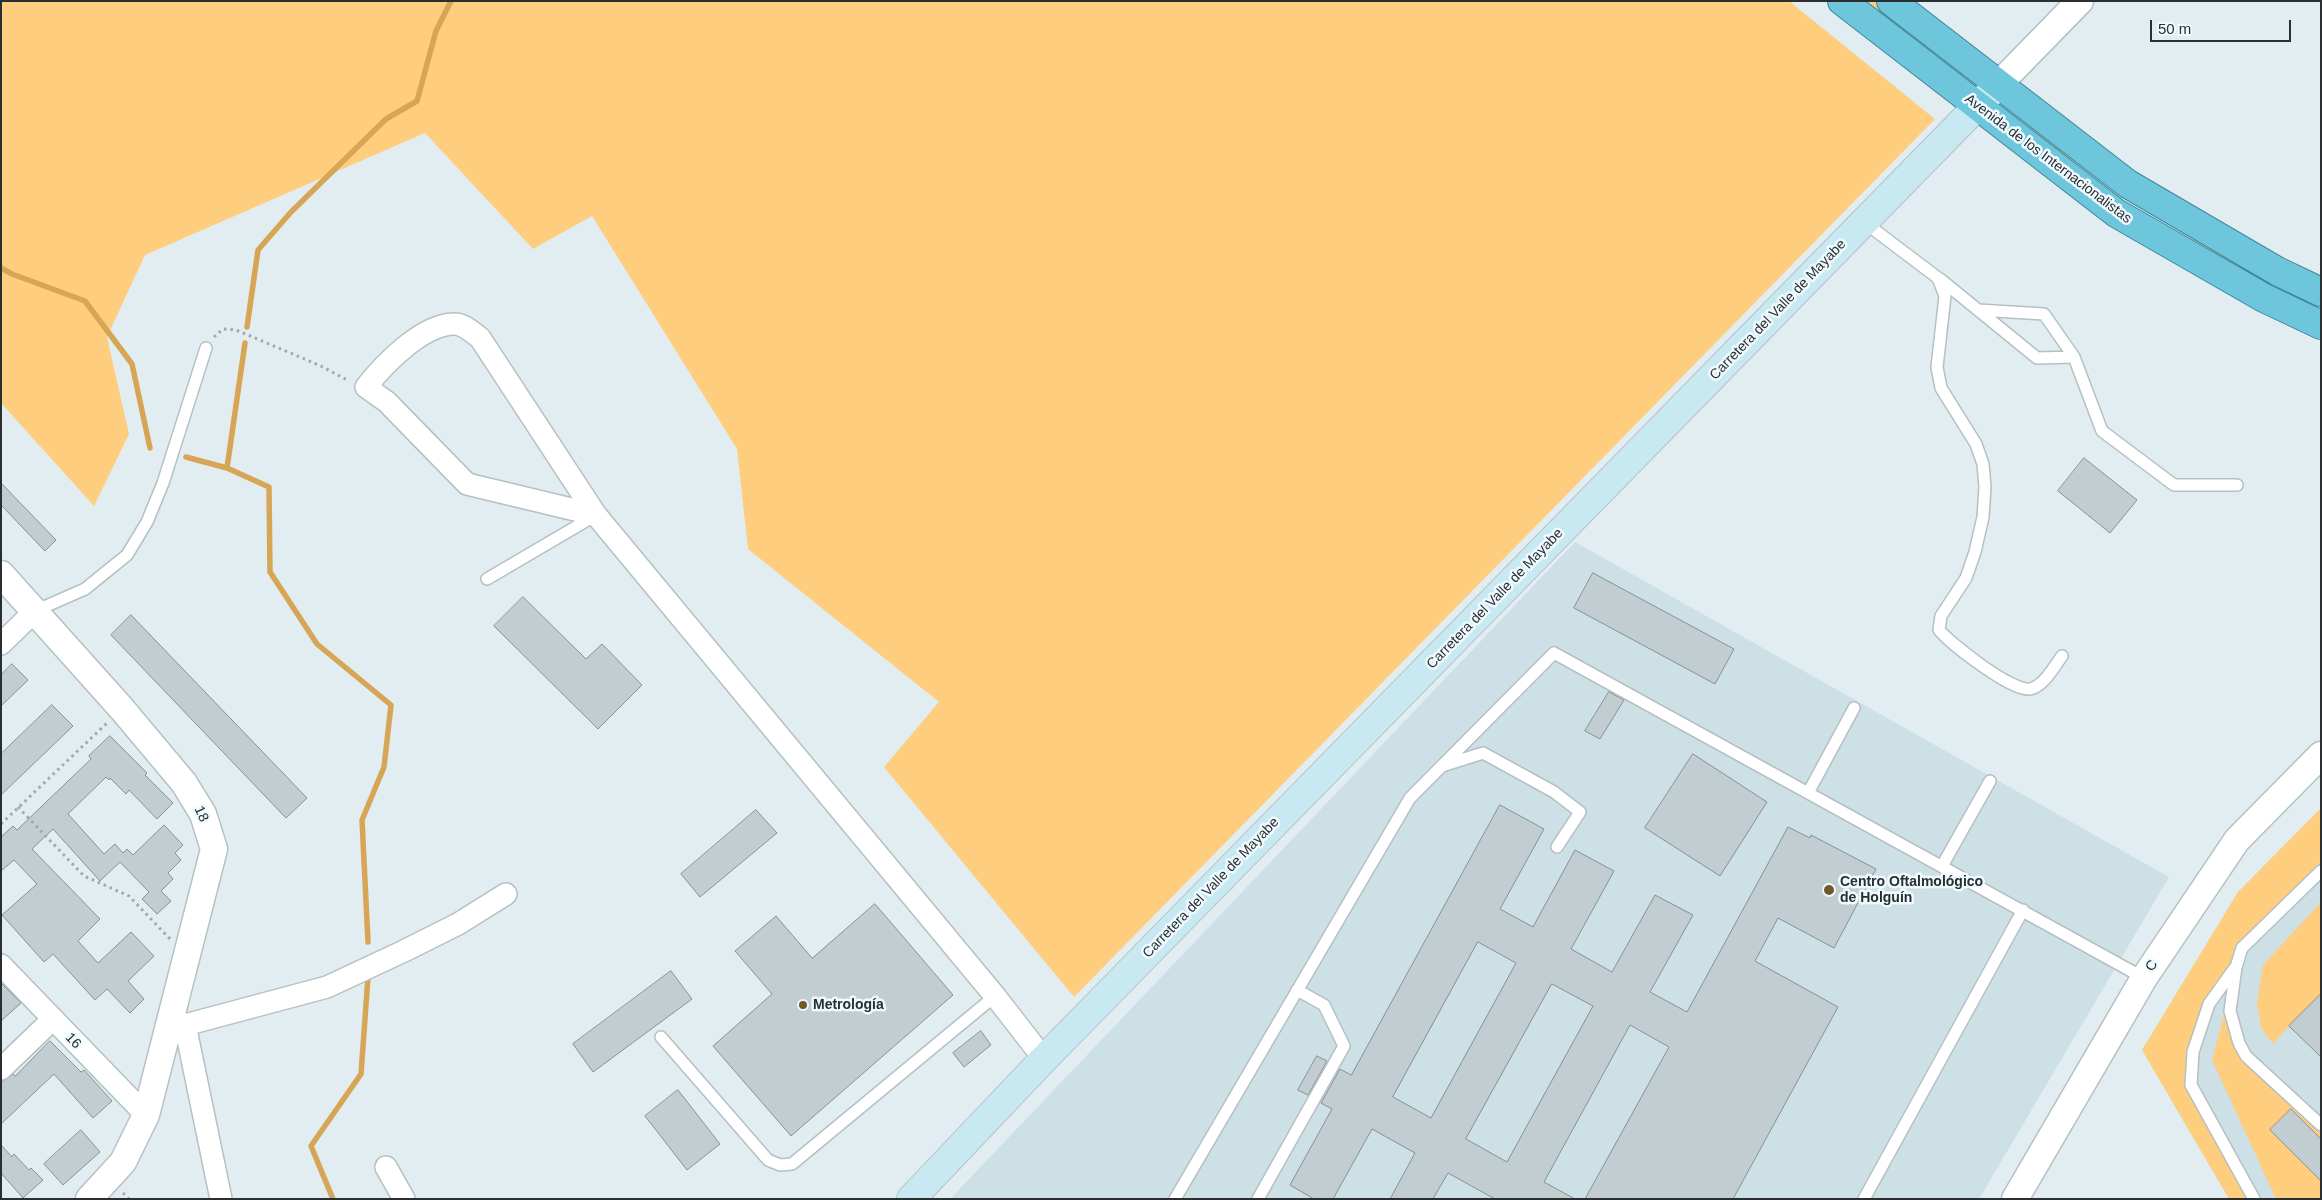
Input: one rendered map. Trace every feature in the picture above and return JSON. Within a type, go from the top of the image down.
[{"type":"highway","name":"Avenida de los Internacionalistas","points":[[1842,1],[2116,213],[2264,298],[2321,325]]},
{"type":"highway","name":"Avenida de los Internacionalistas","points":[[1891,1],[2128,184],[2277,272],[2321,292]]},
{"type":"main road","name":"Carretera del Valle de Mayabe","points":[[920,1196],[1044,1059],[1998,85]]},
{"type":"street","name":"Carretera del Valle de Mayabe","points":[[1998,85],[2080,1]]},
{"type":"street","points":[[596,515],[467,484],[387,402],[366,386],[385,363],[433,328],[454,323],[466,327],[480,338],[596,515],[995,996],[1044,1059]]},
{"type":"street","name":"18","points":[[1,574],[122,709],[184,783],[203,814],[214,849],[186,956],[178,1021],[146,1115],[123,1162],[90,1199]]},
{"type":"street","points":[[1,644],[35,612]]},
{"type":"street","name":"C","points":[[2015,1199],[2144,978],[2237,840],[2321,755]]},
{"type":"street","points":[[221,1199],[178,1021],[326,987],[428,940],[506,894]]},
{"type":"street","name":"16","points":[[1,965],[52,1020],[146,1115]]},
{"type":"street","points":[[1,1069],[52,1020]]},
{"type":"street","points":[[386,1167],[404,1199]]},
{"type":"lane","points":[[1864,222],[1938,278],[2036,358],[2074,357]]},
{"type":"lane","points":[[1938,278],[1945,296],[1937,366],[1941,388],[1976,444],[1982,464],[1985,487],[1982,517],[1975,552],[1966,578],[1941,616],[1939,630],[1958,648],[2007,682],[2023,689],[2039,686],[2062,656]]},
{"type":"lane","points":[[1978,310],[2044,314],[2074,357],[2102,431],[2174,485],[2238,485]]},
{"type":"lane","points":[[35,612],[85,589],[127,555],[147,522],[160,491],[206,348]]},
{"type":"lane","points":[[487,579],[596,515]]},
{"type":"lane","points":[[1175,1199],[1410,798],[1554,653],[2144,978]]},
{"type":"lane","points":[[1808,792],[1854,708]]},
{"type":"lane","points":[[1440,767],[1482,753],[1554,792],[1580,812],[1557,847]]},
{"type":"lane","points":[[1942,866],[1990,781]]},
{"type":"lane","points":[[2321,870],[2242,948],[2236,967],[2230,1011],[2239,1043],[2246,1056],[2321,1125]]},
{"type":"lane","points":[[1864,1199],[2023,910]]},
{"type":"lane","points":[[2236,967],[2209,1004],[2194,1052],[2191,1085],[2254,1199]]},
{"type":"lane","points":[[1258,1199],[1344,1046],[1324,1006],[1297,990]]},
{"type":"lane","points":[[661,1037],[768,1160],[780,1165],[792,1164],[995,996]]},
{"type":"path","points":[[206,348],[223,329],[236,330],[321,366],[346,380],[366,386]]},
{"type":"path","points":[[1,824],[122,709]]},
{"type":"path","points":[[18,807],[84,876],[129,896],[186,956]]},
{"type":"shaded area","points":[[1,1],[1789,1],[1935,119],[1074,997],[884,767],[939,702],[748,549],[737,449],[592,216],[533,249],[425,133],[145,255],[107,337],[129,434],[94,506],[1,403]]},
{"type":"shaded area","points":[[1864,1],[1879,1],[1961,65],[1955,72]]},
{"type":"shaded area","points":[[2039,129],[2321,303],[2321,308],[2243,272],[2033,134]]},
{"type":"shaded area","points":[[1575,542],[2169,877],[1979,1199],[955,1199],[952,1197]]},
{"type":"shaded area","points":[[2321,808],[2321,1199],[2229,1199],[2142,1050],[2238,892]]},
{"type":"shaded area","points":[[2321,808],[2321,861],[2241,941],[2231,966],[2205,1003],[2188,1085],[2249,1199],[2229,1199],[2142,1050],[2238,892]]},
{"type":"shaded area","points":[[2321,902],[2321,1057],[2289,1026],[2273,1044],[2261,1028],[2257,1003],[2263,965]]},
{"type":"shaded area","points":[[2224,1015],[2238,1055],[2321,1131],[2321,1199],[2276,1199],[2212,1060]]},
{"type":"building","points":[[2084,458],[2137,500],[2110,533],[2058,491]]},
{"type":"building","points":[[1,483],[56,540],[45,551],[1,505]]},
{"type":"building","points":[[1593,573],[1734,649],[1715,684],[1574,608]]},
{"type":"building","points":[[523,597],[586,659],[602,644],[642,685],[598,729],[494,626]]},
{"type":"building","points":[[131,615],[307,798],[286,818],[111,635]]},
{"type":"building","points":[[12,664],[28,680],[1,706],[1,675]]},
{"type":"building","points":[[1609,692],[1624,700],[1600,739],[1585,731]]},
{"type":"building","points":[[52,705],[73,726],[1,795],[1,754]]},
{"type":"building","points":[[110,736],[147,773],[145,775],[173,803],[157,819],[129,790],[126,794],[110,778],[109,780],[106,777],[68,814],[104,854],[115,844],[123,853],[127,849],[133,855],[164,825],[183,845],[175,853],[181,860],[168,873],[173,879],[161,891],[171,901],[157,914],[142,899],[149,892],[120,862],[100,881],[53,829],[32,849],[100,919],[78,941],[98,963],[131,932],[154,956],[128,981],[144,999],[130,1013],[107,989],[95,1000],[53,954],[44,962],[2,915],[37,884],[14,860],[1,871],[1,837],[13,826],[17,830],[91,759],[89,756]]},
{"type":"building","points":[[1693,754],[1767,802],[1720,876],[1645,828]]},
{"type":"building","points":[[1500,805],[1544,829],[1500,909],[1533,927],[1575,850],[1614,871],[1571,949],[1612,972],[1655,895],[1693,915],[1650,992],[1687,1012],[1788,827],[1810,838],[1811,835],[1876,869],[1834,948],[1778,918],[1755,961],[1838,1007],[1733,1199],[1585,1199],[1669,1047],[1630,1025],[1544,1182],[1575,1199],[1495,1199],[1448,1173],[1433,1199],[1390,1199],[1415,1153],[1372,1129],[1333,1199],[1314,1199],[1290,1185],[1332,1109],[1321,1103],[1340,1069],[1351,1075]],"holes":[[[1478,942],[1516,963],[1431,1118],[1393,1097]],[[1552,984],[1593,1006],[1507,1162],[1466,1139]]]},
{"type":"building","points":[[756,810],[777,833],[700,897],[681,874]]},
{"type":"building","points":[[875,904],[953,995],[791,1136],[713,1046],[772,994],[735,951],[776,916],[812,958]]},
{"type":"building","points":[[671,971],[692,999],[593,1072],[573,1044]]},
{"type":"building","points":[[1,983],[21,1003],[1,1021]]},
{"type":"building","points":[[2321,994],[2321,1057],[2289,1026]]},
{"type":"building","points":[[981,1031],[991,1045],[964,1067],[953,1053]]},
{"type":"building","points":[[50,1041],[81,1072],[84,1070],[112,1101],[93,1118],[54,1074],[1,1124],[1,1082],[13,1074],[15,1076]]},
{"type":"building","points":[[1317,1056],[1327,1061],[1308,1095],[1298,1090]]},
{"type":"building","points":[[678,1090],[720,1144],[687,1170],[645,1116]]},
{"type":"building","points":[[2291,1109],[2321,1139],[2321,1181],[2270,1130]]},
{"type":"building","points":[[81,1130],[100,1152],[63,1185],[44,1164]]},
{"type":"building","points":[[1,1145],[12,1157],[14,1154],[29,1170],[31,1168],[43,1180],[23,1198],[1,1173]]},
{"type":"waterway","points":[[247,327],[258,250],[291,212],[386,119],[417,101],[436,31],[451,1]]},
{"type":"waterway","points":[[1,268],[12,274],[85,301],[132,364],[150,448]]},
{"type":"waterway","points":[[227,468],[245,343]]},
{"type":"waterway","points":[[186,457],[227,468],[269,487],[270,572],[317,644],[391,705],[384,767],[362,820],[368,942]]},
{"type":"waterway","points":[[333,1199],[311,1146],[361,1074],[368,977]]},
{"type":"place","name":"Centro Oftalmológico de Holguín","points":[[1829,890]]},
{"type":"place","name":"Metrología","points":[[803,1005]]}]
